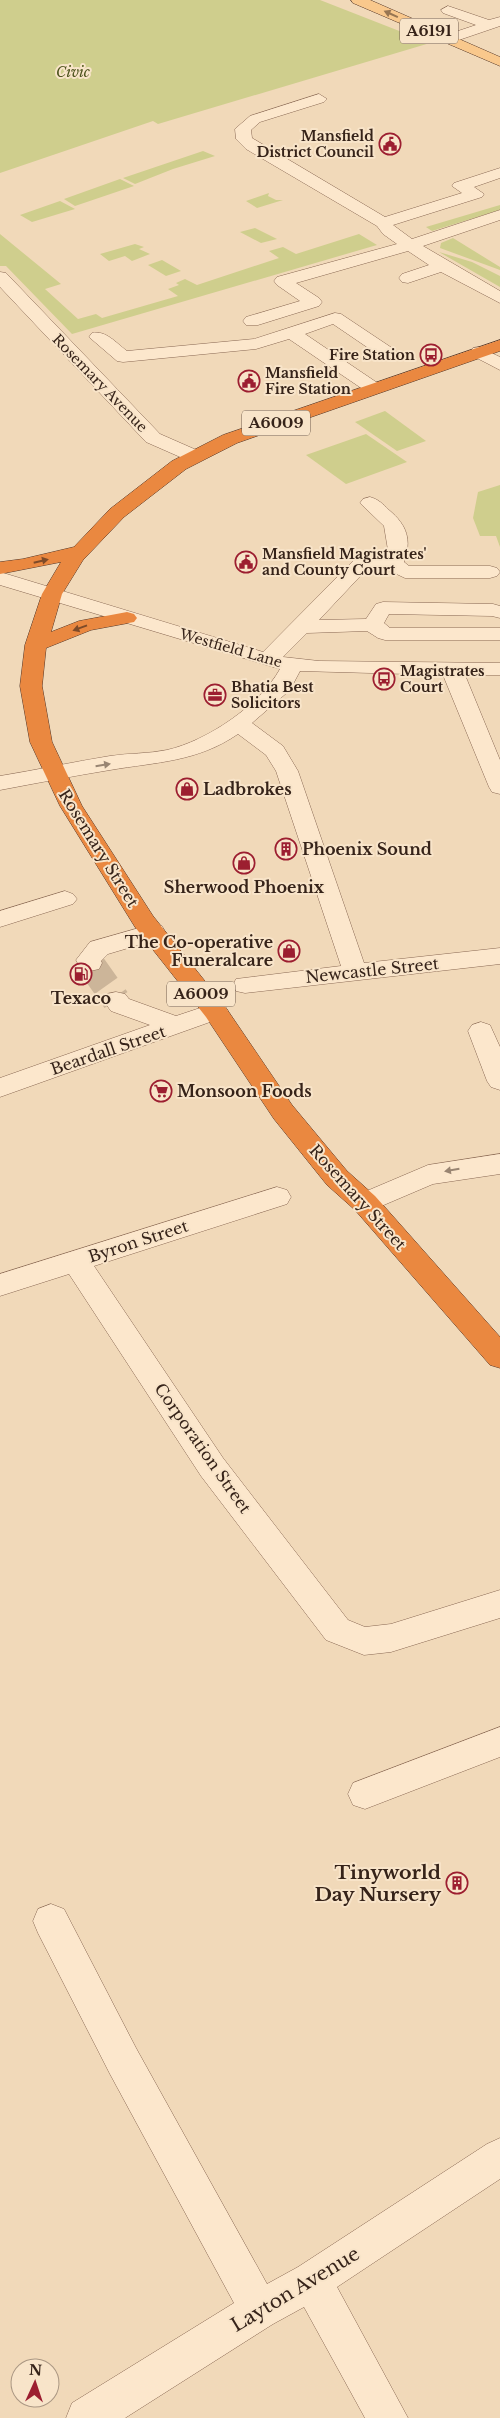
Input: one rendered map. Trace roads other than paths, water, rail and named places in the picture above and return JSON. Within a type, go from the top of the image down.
[{"type":"highway","name":"Rosemary Street","points":[[500,345],[373,388],[230,440],[194,456],[116,513],[62,575],[52,594],[36,645],[31,686],[34,713],[41,742],[54,772],[71,806],[153,932],[215,1011],[283,1112],[337,1178],[366,1203],[500,1357]]},
{"type":"highway","points":[[0,568],[22,565],[81,551]]},
{"type":"highway","points":[[36,645],[86,625],[127,618]]},
{"type":"main road","name":"A6191","points":[[362,0],[500,62]]},
{"type":"main road","name":"A6191","points":[[386,0],[500,46]]},
{"type":"street","points":[[491,8],[499,16],[497,22]]},
{"type":"street","points":[[448,10],[497,22]]},
{"type":"street","points":[[448,39],[497,22]]},
{"type":"street","points":[[319,99],[255,119],[243,129],[244,139],[251,146],[340,196],[382,223],[390,232],[442,266],[500,298]]},
{"type":"street","points":[[382,223],[476,194],[460,186],[500,173]]},
{"type":"street","points":[[252,321],[312,302],[283,282],[500,215]]},
{"type":"street","points":[[408,278],[442,266]]},
{"type":"street","name":"Rosemary Avenue","points":[[0,276],[9,296],[153,438],[194,456]]},
{"type":"street","points":[[98,337],[123,357],[256,344],[335,318],[389,354]]},
{"type":"street","points":[[291,332],[373,388]]},
{"type":"street","points":[[323,354],[367,339]]},
{"type":"street","points":[[479,352],[500,365]]},
{"type":"street","points":[[370,503],[394,524],[398,550],[394,564]]},
{"type":"street","points":[[267,660],[361,564],[394,564],[405,572],[490,572]]},
{"type":"street","name":"Westfield Lane","points":[[0,578],[267,660],[294,665],[500,669]]},
{"type":"street","points":[[372,625],[383,608],[493,610],[500,612]]},
{"type":"street","points":[[300,627],[372,625],[385,634],[500,634]]},
{"type":"street","points":[[0,783],[54,772],[170,756],[217,738],[254,714],[282,685],[294,665]]},
{"type":"street","points":[[451,668],[500,787]]},
{"type":"street","points":[[239,724],[275,751],[287,771],[355,972]]},
{"type":"street","points":[[0,919],[65,899]]},
{"type":"street","points":[[99,956],[153,932]]},
{"type":"street","name":"Newcastle Street","points":[[245,984],[500,956]]},
{"type":"street","points":[[130,1002],[176,1025]]},
{"type":"street","name":"Beardall Street","points":[[0,1088],[215,1011]]},
{"type":"street","points":[[481,1031],[500,1081]]},
{"type":"street","points":[[366,1203],[428,1175],[500,1164]]},
{"type":"street","name":"Byron Street","points":[[0,1285],[277,1197]]},
{"type":"street","name":"Corporation Street","points":[[76,1261],[212,1467],[337,1630],[364,1641],[391,1638],[500,1604]]},
{"type":"street","points":[[365,1794],[500,1742]]},
{"type":"street","points":[[51,1921],[118,2052],[259,2310]]},
{"type":"street","name":"Layton Avenue","points":[[87,2418],[259,2310],[312,2281],[500,2157]]},
{"type":"street","points":[[312,2281],[387,2418]]},
{"type":"tunnel","points":[[90,963],[116,1000]]},
{"type":"place","name":"Mansfield District Council","points":[[390,144]]},
{"type":"place","name":"Fire Station","points":[[431,355]]},
{"type":"place","name":"Mansfield Fire Station","points":[[249,381]]},
{"type":"place","name":"Mansfield Magistrates' and County Court","points":[[246,562]]},
{"type":"place","name":"Magistrates Court","points":[[384,679]]},
{"type":"place","name":"Bhatia Best Solicitors","points":[[215,695]]},
{"type":"place","name":"Ladbrokes","points":[[187,789]]},
{"type":"place","name":"Phoenix Sound","points":[[286,849]]},
{"type":"place","name":"Sherwood Phoenix","points":[[244,863]]},
{"type":"place","name":"The Co-operative Funeralcare","points":[[289,951]]},
{"type":"place","name":"Texaco","points":[[81,974]]},
{"type":"place","name":"Monsoon Foods","points":[[161,1091]]},
{"type":"place","name":"Tinyworld Day Nursery","points":[[457,1883]]},
{"type":"park label","name":"Civic","points":[[73,72]]}]
